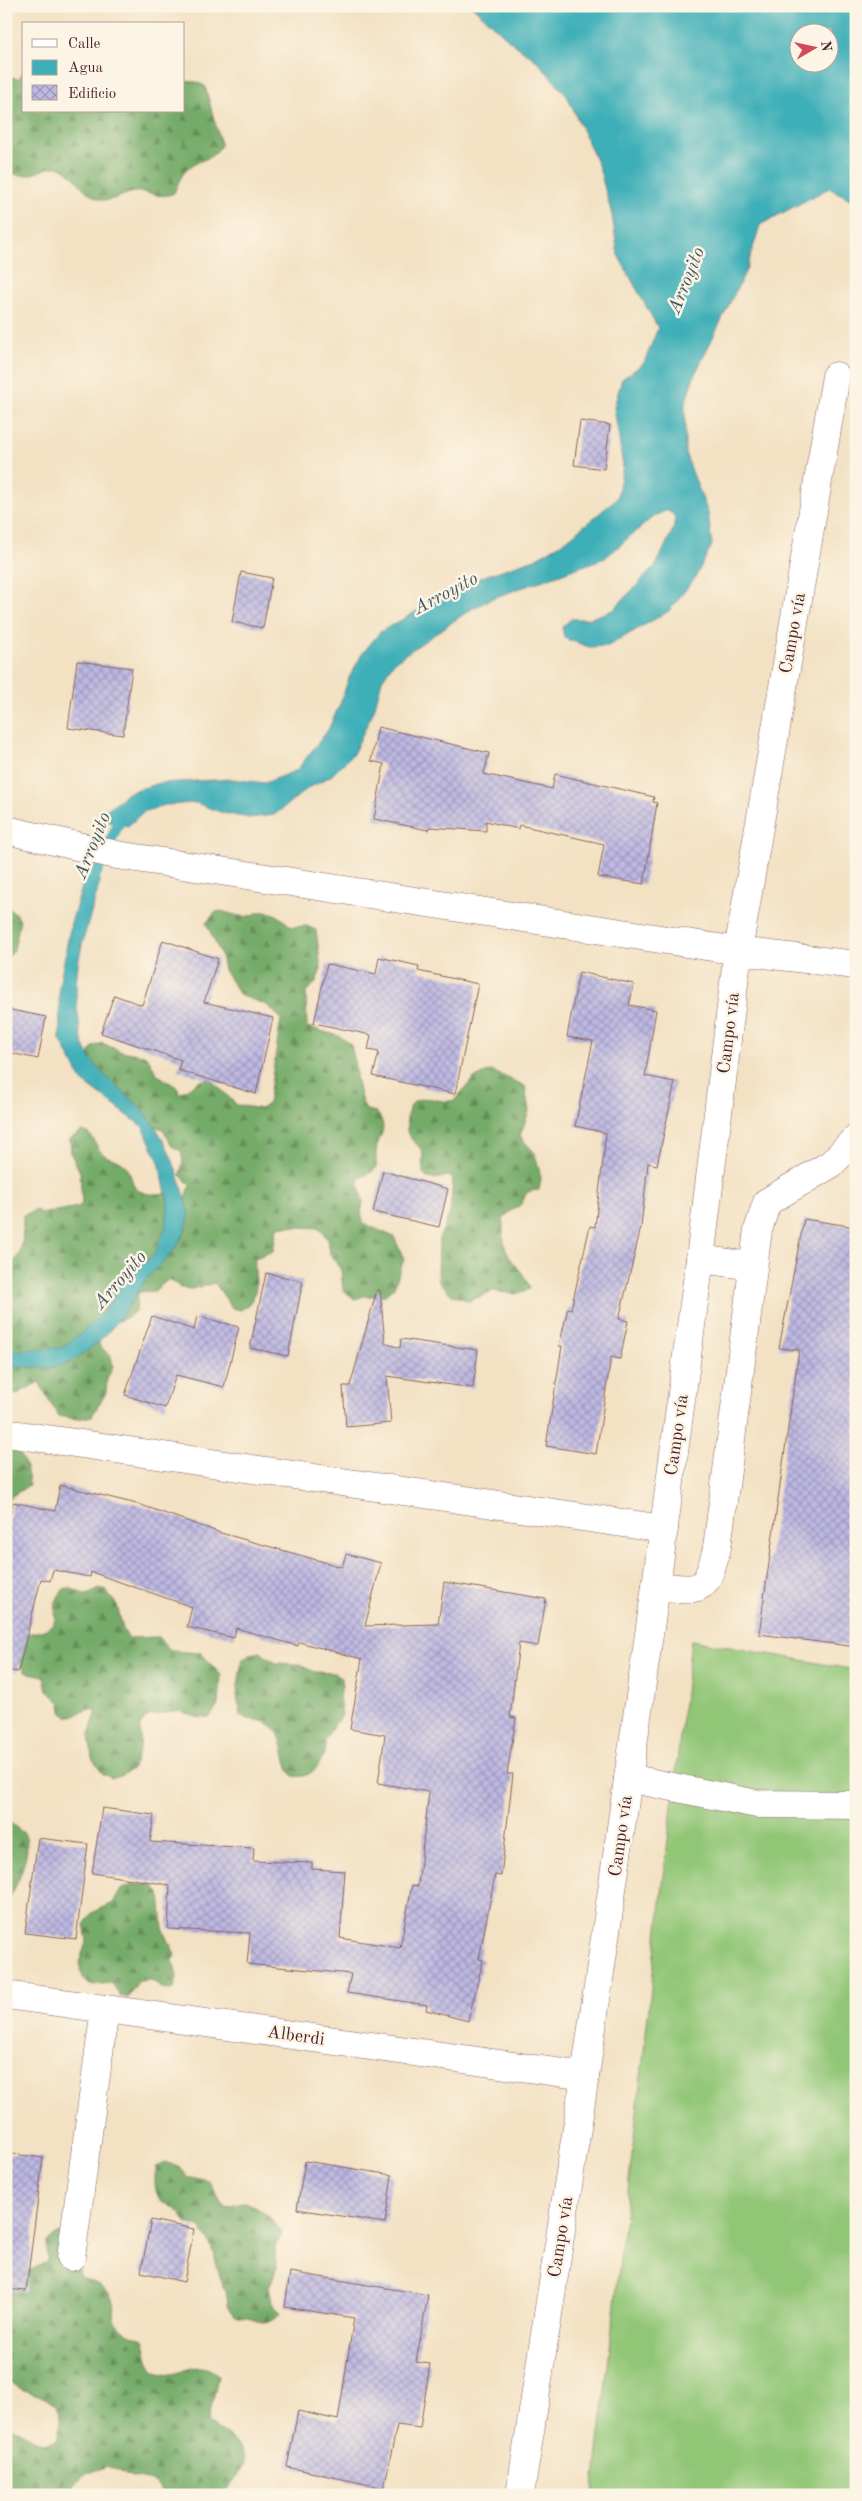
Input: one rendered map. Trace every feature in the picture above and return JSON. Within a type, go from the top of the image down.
[{"type":"street","name":"Campo vía","points":[[520,2495],[585,2076],[656,1586],[700,1259],[738,952],[836,376]]},
{"type":"street","points":[[6,830],[70,842],[117,855],[738,952],[856,965]]},
{"type":"street","points":[[656,1586],[695,1589],[705,1584],[710,1575],[717,1548],[752,1266],[758,1230],[767,1202],[831,1164],[856,1138]]},
{"type":"street","points":[[700,1259],[752,1266]]},
{"type":"street","points":[[6,1433],[664,1529]]},
{"type":"street","points":[[628,1778],[757,1804],[856,1805]]},
{"type":"street","name":"Alberdi","points":[[6,1995],[585,2076]]},
{"type":"street","points":[[71,2257],[105,2008]]},
{"type":"green space","points":[[22,74],[22,112],[185,112],[185,81],[196,82],[205,86],[221,145],[210,157],[186,170],[174,193],[165,196],[135,192],[106,200],[99,199],[89,193],[67,171],[58,167],[51,167],[29,175],[15,174],[6,171],[6,75],[18,79]]},
{"type":"green space","points":[[6,907],[14,912],[20,920],[14,950],[6,959]]},
{"type":"green space","points":[[221,911],[245,916],[254,915],[258,912],[270,913],[277,915],[292,927],[307,926],[316,930],[321,969],[316,982],[306,993],[307,1027],[339,1036],[351,1045],[362,1103],[366,1110],[376,1112],[382,1123],[383,1128],[376,1153],[376,1167],[358,1180],[363,1203],[361,1212],[363,1221],[367,1225],[394,1237],[404,1259],[394,1287],[384,1296],[364,1296],[355,1299],[343,1290],[341,1270],[330,1254],[328,1239],[319,1228],[282,1226],[277,1228],[273,1251],[255,1258],[255,1293],[253,1299],[241,1310],[232,1308],[215,1283],[191,1289],[180,1287],[169,1279],[154,1291],[139,1292],[134,1312],[104,1329],[101,1334],[99,1340],[100,1347],[111,1356],[113,1366],[107,1379],[106,1393],[92,1416],[78,1419],[58,1416],[39,1382],[6,1400],[6,1267],[17,1258],[22,1246],[23,1215],[37,1210],[40,1214],[78,1207],[82,1204],[80,1172],[71,1154],[70,1139],[82,1131],[86,1132],[92,1137],[102,1153],[125,1165],[134,1185],[142,1192],[149,1194],[170,1193],[186,1199],[190,1185],[180,1175],[183,1161],[181,1151],[172,1146],[163,1129],[145,1123],[110,1094],[88,1056],[93,1047],[102,1043],[120,1051],[144,1055],[148,1058],[158,1075],[178,1088],[179,1094],[200,1081],[210,1079],[237,1105],[261,1109],[268,1104],[281,1019],[267,1005],[240,995],[224,970],[221,955],[206,923],[216,912]]},
{"type":"green space","points":[[490,1071],[525,1086],[529,1111],[520,1135],[535,1153],[541,1178],[539,1190],[527,1193],[520,1205],[508,1213],[503,1222],[506,1249],[509,1256],[522,1272],[530,1289],[516,1294],[492,1291],[470,1301],[452,1295],[438,1281],[439,1239],[450,1213],[453,1179],[449,1176],[431,1179],[424,1175],[422,1151],[408,1134],[407,1121],[408,1112],[414,1102],[425,1099],[455,1100],[473,1079]]},
{"type":"green space","points":[[9,1444],[14,1447],[24,1462],[29,1485],[6,1500],[6,1445]]},
{"type":"green space","points":[[69,1588],[87,1595],[100,1589],[105,1590],[117,1605],[123,1630],[129,1638],[158,1637],[171,1651],[201,1653],[221,1675],[219,1704],[210,1717],[199,1718],[180,1711],[148,1716],[141,1724],[140,1749],[133,1768],[121,1776],[112,1778],[102,1773],[92,1758],[89,1734],[97,1711],[86,1710],[66,1716],[62,1712],[61,1703],[47,1690],[44,1676],[25,1672],[19,1659],[27,1634],[50,1627],[54,1622],[58,1597],[64,1589]]},
{"type":"green space","points":[[691,1640],[856,1670],[856,2495],[593,2495]]},
{"type":"green space","points":[[260,1652],[276,1663],[297,1664],[315,1672],[334,1673],[342,1678],[339,1696],[342,1715],[326,1738],[325,1749],[318,1766],[305,1775],[293,1776],[289,1770],[279,1735],[275,1729],[266,1722],[240,1716],[237,1696],[242,1660],[250,1654]]},
{"type":"green space","points":[[6,1820],[24,1833],[27,1840],[27,1849],[19,1879],[6,1904]]},
{"type":"green space","points":[[134,1884],[153,1886],[160,1893],[163,1928],[175,1955],[173,1960],[177,1977],[174,1989],[170,1990],[163,1989],[149,1980],[139,1981],[128,1998],[120,1996],[112,1983],[93,1985],[84,1981],[79,1963],[87,1940],[84,1925],[92,1913],[113,1903],[120,1890]]},
{"type":"green space","points":[[166,2162],[180,2168],[189,2178],[209,2181],[225,2207],[242,2202],[248,2203],[266,2215],[281,2230],[282,2234],[275,2247],[276,2270],[269,2287],[272,2302],[281,2313],[273,2319],[267,2322],[260,2322],[233,2314],[228,2305],[226,2292],[213,2251],[206,2237],[200,2228],[187,2223],[177,2210],[163,2202],[157,2194],[155,2175],[157,2166]]},
{"type":"green space","points":[[64,2232],[81,2277],[106,2290],[112,2298],[114,2321],[128,2332],[143,2339],[149,2362],[156,2371],[172,2374],[200,2367],[209,2369],[218,2376],[208,2423],[238,2446],[244,2459],[244,2465],[240,2473],[225,2495],[164,2495],[152,2481],[133,2477],[107,2466],[88,2473],[73,2485],[71,2495],[6,2495],[6,2428],[20,2431],[35,2441],[48,2442],[58,2439],[60,2419],[59,2412],[50,2401],[21,2389],[6,2379],[6,2272],[20,2275],[47,2262],[47,2242],[54,2235]]},
{"type":"water","points":[[472,6],[856,6],[856,202],[829,188],[760,225],[747,268],[694,376],[685,404],[685,453],[708,513],[712,545],[695,578],[669,611],[608,646],[589,647],[564,638],[562,627],[571,619],[588,619],[613,610],[656,565],[673,530],[675,517],[668,510],[654,516],[605,558],[493,598],[470,610],[394,662],[382,680],[374,710],[353,754],[331,776],[307,789],[274,815],[249,818],[223,813],[196,803],[165,805],[143,812],[128,826],[95,819],[129,792],[160,783],[232,779],[265,783],[297,770],[328,730],[349,678],[362,654],[380,632],[454,590],[487,575],[535,559],[564,542],[617,498],[623,466],[614,407],[622,379],[644,363],[658,328],[618,255],[612,215],[599,167],[567,96],[537,61],[511,42]]},
{"type":"water","points":[[85,878],[100,881],[81,950],[76,983],[76,1001],[82,1040],[94,1064],[110,1081],[137,1104],[163,1139],[186,1200],[188,1218],[182,1237],[173,1251],[144,1282],[115,1324],[95,1345],[72,1361],[59,1366],[6,1367],[6,1351],[61,1348],[79,1335],[103,1313],[124,1282],[154,1255],[166,1226],[168,1202],[159,1162],[143,1127],[82,1081],[60,1039],[59,987],[71,923]]},
{"type":"building","points":[[580,421],[610,425],[604,469],[574,465]]},
{"type":"building","points":[[241,572],[272,578],[263,628],[232,622]]},
{"type":"building","points":[[77,661],[132,668],[123,735],[68,728]]},
{"type":"building","points":[[378,727],[489,753],[484,774],[552,789],[555,774],[654,797],[653,802],[657,803],[644,884],[598,877],[604,844],[519,825],[518,829],[486,821],[486,831],[429,827],[428,830],[374,819],[384,764],[371,761]]},
{"type":"building","points":[[163,940],[218,959],[204,1002],[273,1018],[256,1094],[178,1070],[181,1060],[101,1033],[114,995],[142,1005]]},
{"type":"building","points":[[379,957],[419,966],[418,971],[478,984],[455,1094],[373,1076],[379,1052],[368,1050],[371,1035],[314,1023],[327,964],[376,974]]},
{"type":"building","points":[[579,972],[634,984],[629,1005],[656,1010],[645,1076],[675,1082],[657,1165],[648,1163],[641,1227],[619,1319],[628,1321],[620,1359],[611,1357],[596,1454],[546,1446],[562,1346],[559,1346],[568,1308],[571,1309],[590,1226],[595,1227],[606,1133],[575,1126],[593,1041],[567,1037]]},
{"type":"building","points":[[6,1009],[46,1017],[38,1059],[6,1052]]},
{"type":"building","points":[[383,1171],[448,1189],[439,1227],[373,1212]]},
{"type":"building","points":[[804,1219],[856,1227],[856,1647],[759,1634],[799,1350],[779,1348]]},
{"type":"building","points":[[266,1273],[303,1281],[288,1356],[250,1348]]},
{"type":"building","points":[[377,1290],[380,1290],[385,1343],[400,1348],[401,1339],[478,1350],[473,1388],[387,1376],[391,1423],[346,1427],[343,1386],[350,1386]]},
{"type":"building","points":[[152,1316],[194,1330],[197,1316],[239,1327],[224,1387],[176,1375],[165,1408],[125,1395]]},
{"type":"building","points":[[60,1485],[141,1505],[221,1533],[342,1567],[346,1554],[381,1563],[365,1626],[438,1624],[444,1582],[546,1599],[538,1646],[519,1643],[510,1717],[516,1718],[507,1774],[513,1774],[501,1876],[495,1875],[479,1959],[483,1960],[468,2021],[426,2010],[427,2005],[347,1993],[351,1974],[247,1964],[250,1933],[168,1929],[170,1885],[92,1873],[102,1808],[154,1815],[150,1842],[254,1848],[253,1861],[312,1863],[312,1869],[345,1871],[340,1938],[400,1948],[412,1885],[418,1886],[429,1792],[378,1783],[385,1735],[350,1729],[362,1659],[299,1642],[298,1646],[236,1628],[234,1638],[187,1627],[192,1607],[91,1572],[90,1577],[53,1570],[50,1581],[41,1579],[18,1672],[6,1670],[6,1533],[13,1502],[55,1511]]},
{"type":"building","points":[[38,1838],[88,1844],[76,1939],[25,1933]]},
{"type":"building","points":[[6,2153],[43,2158],[26,2291],[6,2289]]},
{"type":"building","points":[[305,2161],[392,2175],[385,2223],[297,2209]]},
{"type":"building","points":[[151,2220],[194,2229],[184,2282],[141,2272]]},
{"type":"building","points":[[290,2272],[428,2295],[416,2362],[430,2364],[420,2428],[397,2425],[384,2488],[287,2467],[298,2411],[338,2420],[354,2318],[285,2307]]},
{"type":"waterway","name":"Arroyito","points":[[88,892],[124,811]]}]
